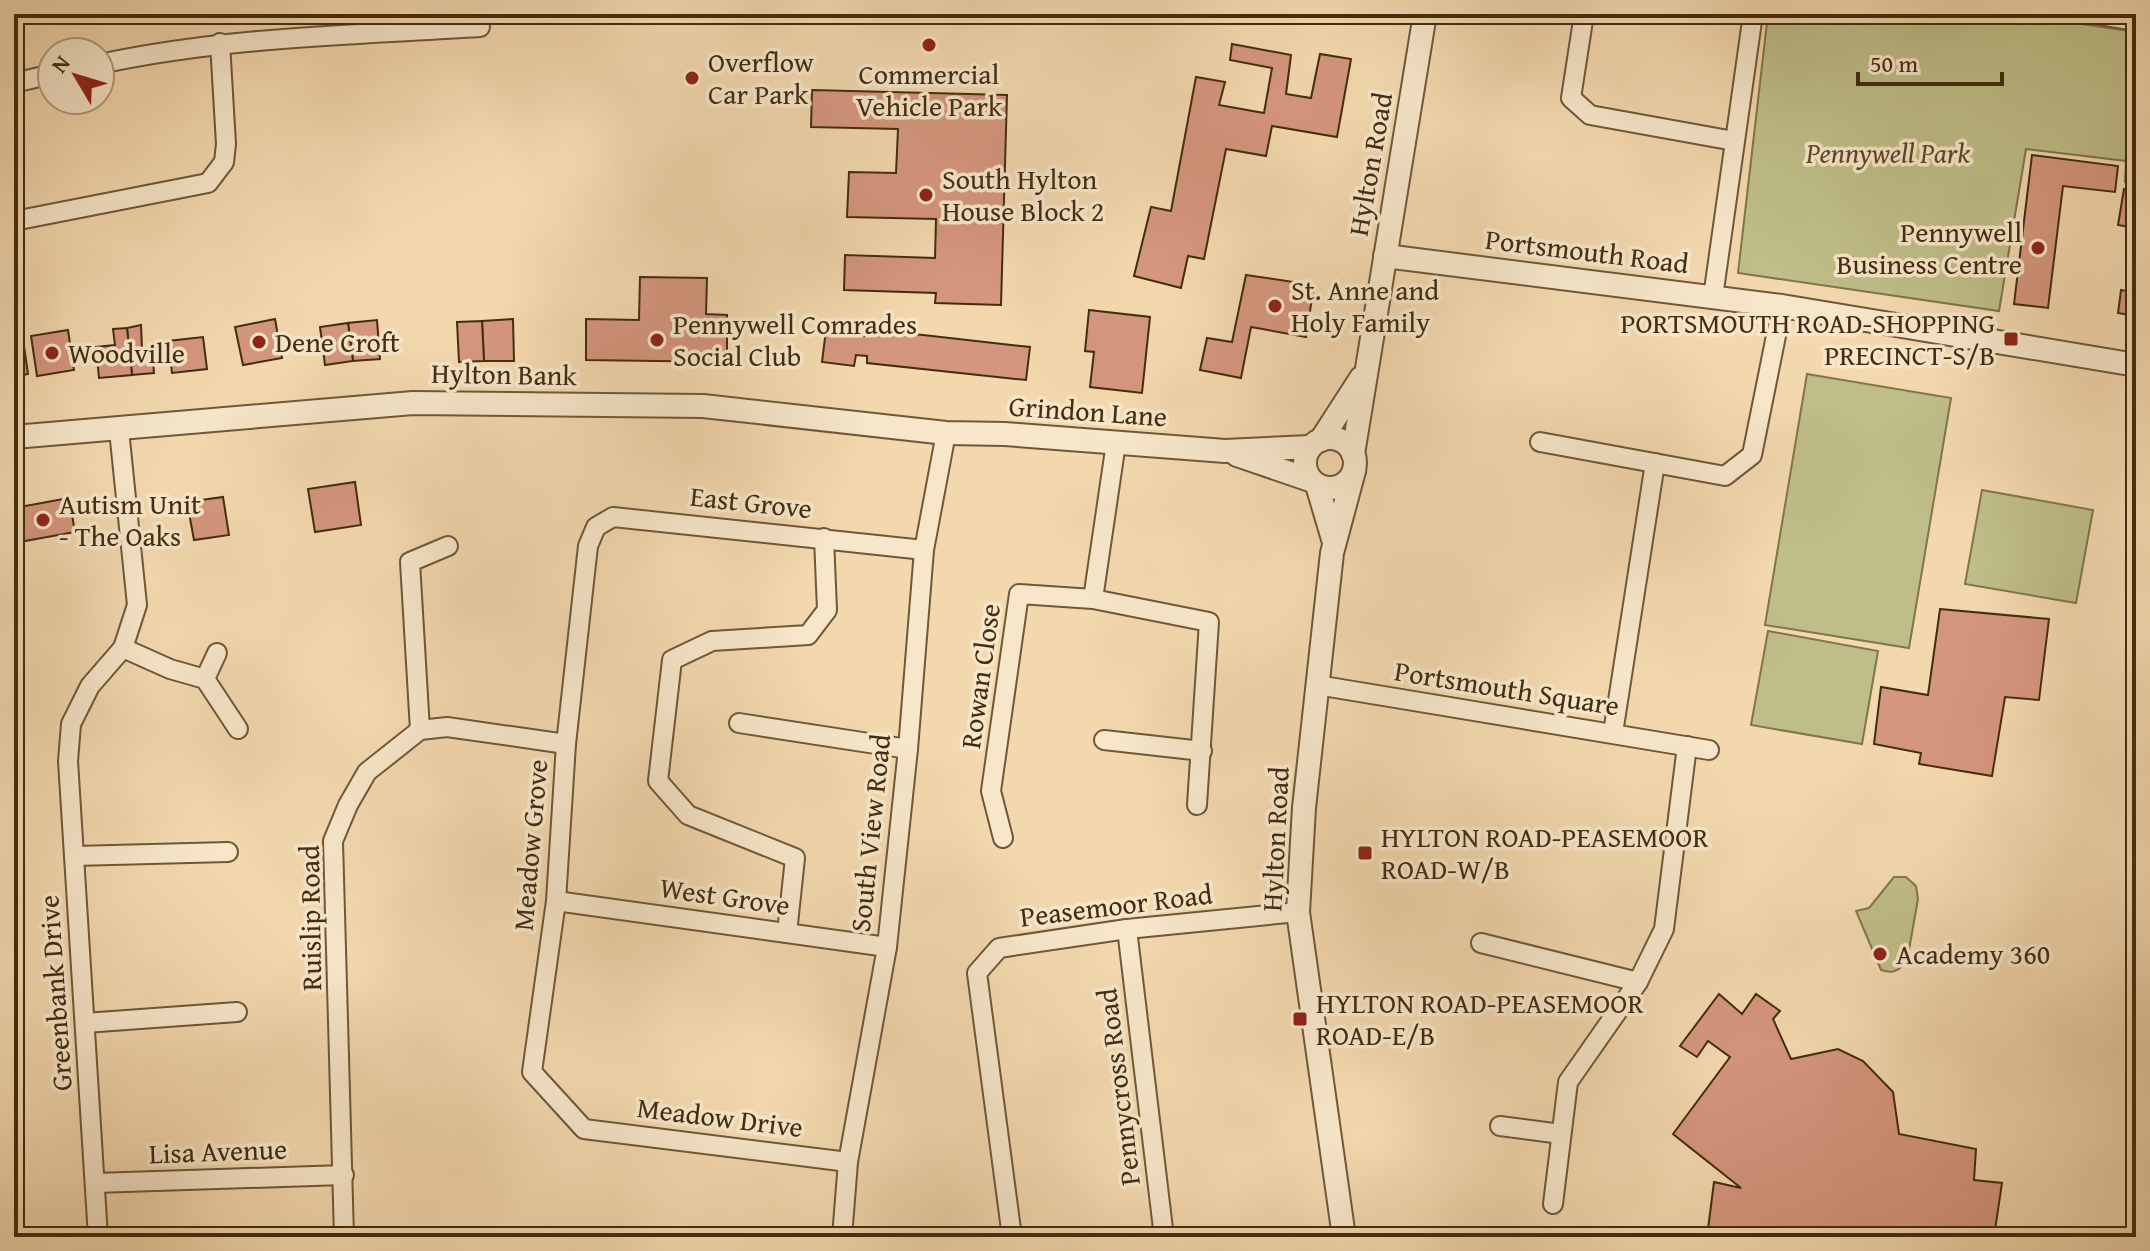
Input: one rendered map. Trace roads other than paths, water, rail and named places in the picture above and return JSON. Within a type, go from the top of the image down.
[{"type":"street","name":"Hylton Road","points":[[1344,1237],[1298,912],[1304,808],[1333,539],[1353,463],[1425,14]]},
{"type":"street","points":[[1584,14],[1571,98],[1590,115],[1734,141]]},
{"type":"street","points":[[1713,297],[1753,14]]},
{"type":"street","points":[[2094,14],[2136,21]]},
{"type":"street","points":[[116,60],[163,50],[220,43],[480,27]]},
{"type":"street","points":[[14,221],[208,183],[224,162],[226,144],[220,43]]},
{"type":"street","points":[[14,83],[36,78]]},
{"type":"street","name":"Portsmouth Road","points":[[1385,256],[1782,306],[2136,365]]},
{"type":"street","points":[[1540,442],[1725,476],[1752,455],[1782,306]]},
{"type":"street","name":"Hylton Road","points":[[1316,443],[1366,371]]},
{"type":"street","name":"Hylton Bank","points":[[14,437],[413,403],[703,406],[946,433]]},
{"type":"street","name":"Greenbank Drive","points":[[98,1237],[68,761],[71,724],[90,686],[123,648],[137,605],[119,430]]},
{"type":"street","name":"Grindon Lane","points":[[946,433],[1005,434],[1225,451],[1316,443]]},
{"type":"street","name":"South View Road","points":[[842,1237],[848,1162],[887,947],[908,749],[924,550],[946,433]]},
{"type":"street","points":[[1334,438],[1342,441],[1353,463],[1344,484],[1335,488],[1314,482],[1305,468],[1306,455],[1316,443],[1334,438]]},
{"type":"street","points":[[1093,599],[1116,443]]},
{"type":"street","name":"Grindon Lane","points":[[1225,451],[1314,482]]},
{"type":"street","points":[[1613,733],[1655,463]]},
{"type":"street","name":"Hylton Road","points":[[1314,482],[1333,539]]},
{"type":"street","name":"East Grove","points":[[588,546],[596,527],[613,517],[924,550]]},
{"type":"street","points":[[787,933],[795,858],[688,815],[658,781],[672,660],[712,641],[808,635],[827,610],[824,538]]},
{"type":"street","points":[[448,546],[410,562],[420,730],[447,727],[566,744]]},
{"type":"street","name":"Meadow Grove","points":[[584,1129],[532,1072],[556,901],[566,744],[588,546]]},
{"type":"street","name":"Rowan Close","points":[[1003,838],[991,791],[1019,594],[1093,599],[1209,622],[1197,805]]},
{"type":"street","points":[[123,648],[170,669],[205,679],[238,729]]},
{"type":"street","points":[[205,679],[217,653]]},
{"type":"street","name":"Portsmouth Square","points":[[1317,685],[1709,750]]},
{"type":"street","points":[[739,723],[908,749]]},
{"type":"street","name":"Ruislip Road","points":[[344,1237],[333,841],[348,805],[367,772],[420,730]]},
{"type":"street","points":[[1104,740],[1202,751]]},
{"type":"street","points":[[1553,1204],[1568,1082],[1638,982],[1664,929],[1687,746]]},
{"type":"street","points":[[74,856],[228,852]]},
{"type":"street","name":"West Grove","points":[[556,901],[887,947]]},
{"type":"street","name":"Peasemoor Road","points":[[1012,1237],[977,973],[999,948],[1127,929],[1298,912]]},
{"type":"street","name":"Pennycross Road","points":[[1127,929],[1164,1237]]},
{"type":"street","points":[[1481,943],[1638,982]]},
{"type":"street","points":[[85,1023],[237,1012]]},
{"type":"street","points":[[1500,1126],[1561,1134]]},
{"type":"street","name":"Meadow Drive","points":[[584,1129],[848,1162]]},
{"type":"street","name":"Lisa Avenue","points":[[95,1183],[344,1175]]},
{"type":"place","name":"Commercial Vehicle Park","points":[[929,45]]},
{"type":"place","name":"Overflow Car Park","points":[[692,78]]},
{"type":"place","name":"South Hylton House Block 2","points":[[926,195]]},
{"type":"place","name":"Pennywell Business Centre","points":[[2038,248]]},
{"type":"place","name":"St. Anne and Holy Family","points":[[1275,306]]},
{"type":"place","name":"PORTSMOUTH ROAD-SHOPPING PRECINCT-S/B","points":[[2011,339]]},
{"type":"place","name":"Pennywell Comrades Social Club","points":[[657,340]]},
{"type":"place","name":"Dene Croft","points":[[259,342]]},
{"type":"place","name":"Woodville","points":[[52,353]]},
{"type":"place","name":"Autism Unit - The Oaks","points":[[43,520]]},
{"type":"place","name":"HYLTON ROAD-PEASEMOOR ROAD-W/B","points":[[1365,853]]},
{"type":"place","name":"Academy 360","points":[[1880,954]]},
{"type":"place","name":"HYLTON ROAD-PEASEMOOR ROAD-E/B","points":[[1300,1019]]},
{"type":"park label","name":"Pennywell Park","points":[[1888,153]]}]
